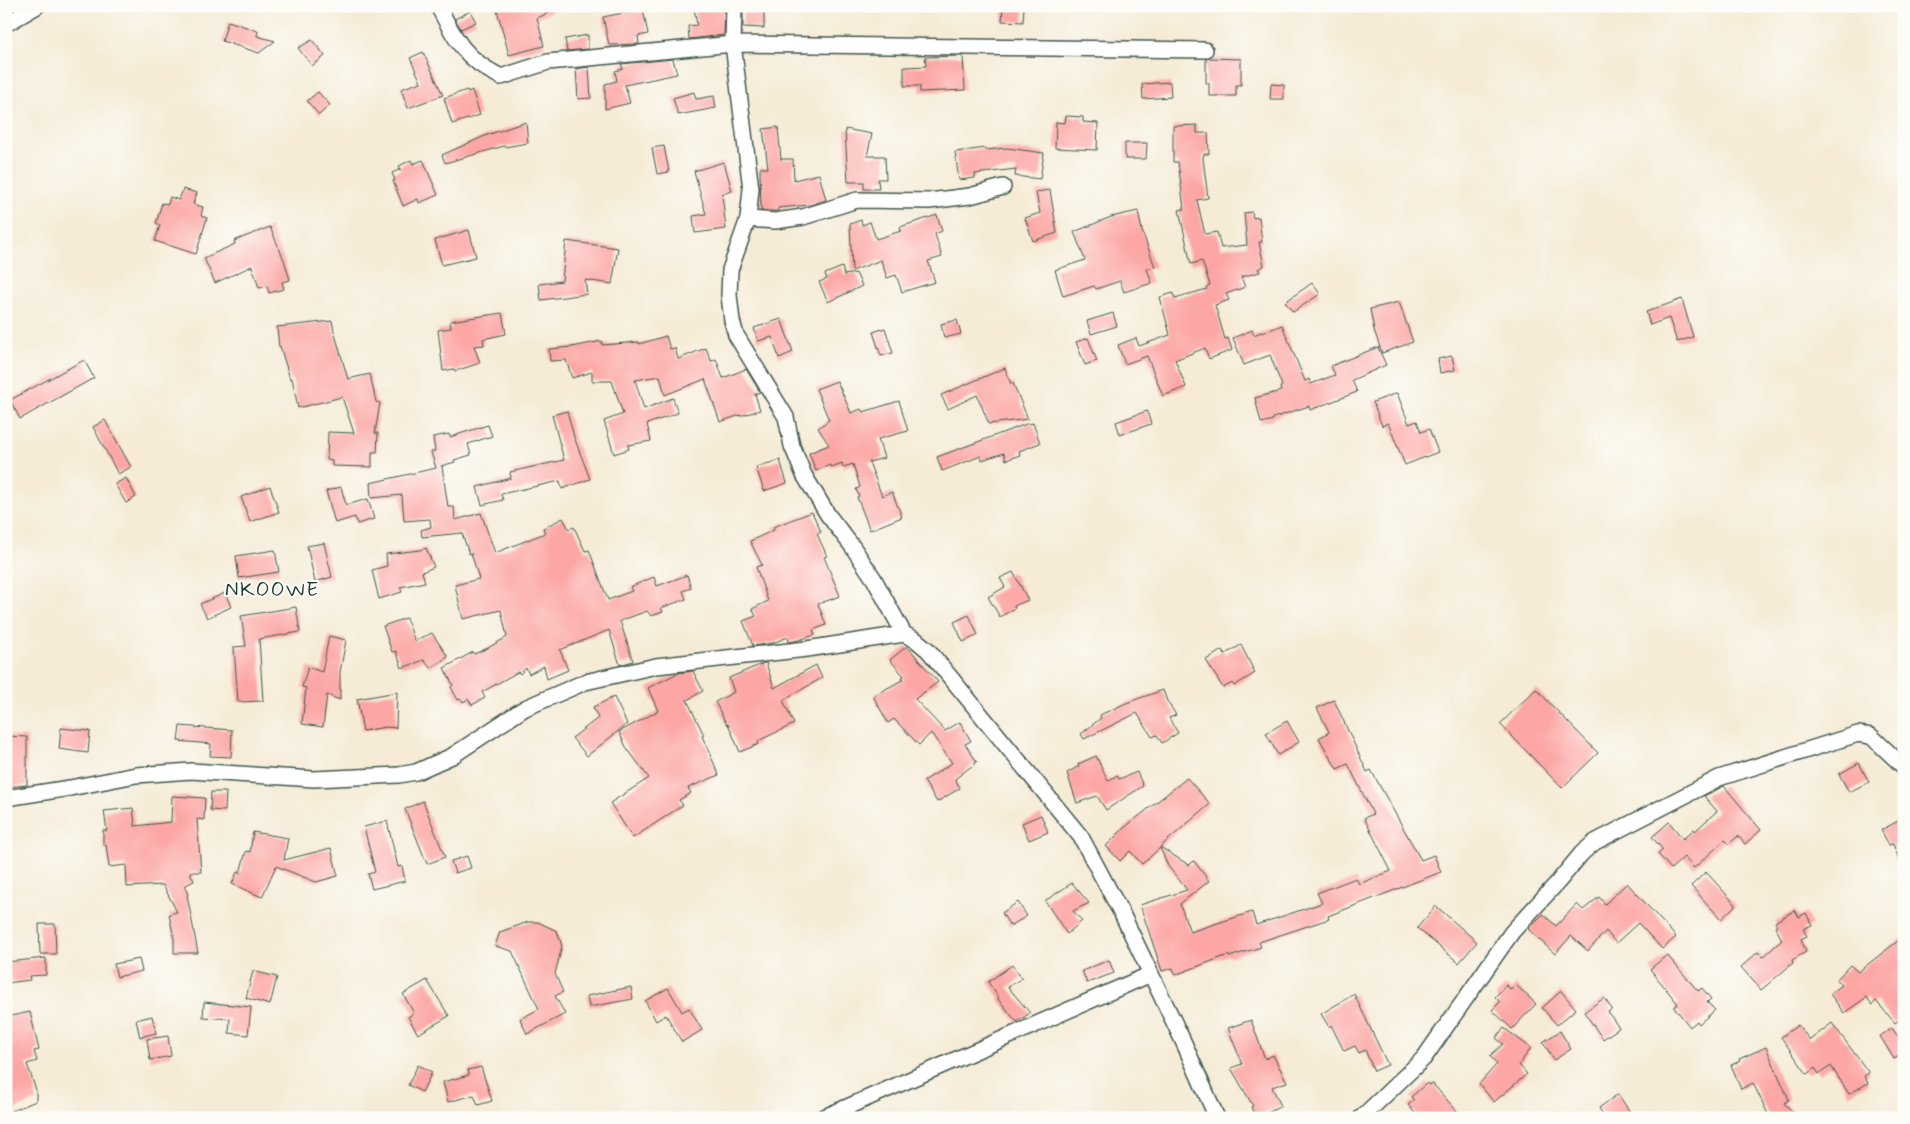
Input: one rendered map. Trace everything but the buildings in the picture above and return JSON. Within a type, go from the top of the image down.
[{"type":"street","points":[[6,24],[37,6]]},
{"type":"street","points":[[438,6],[454,37],[469,56],[483,68],[501,77],[548,62],[733,44],[1205,50]]},
{"type":"street","points":[[734,6],[733,44],[751,189],[748,218],[730,270],[729,296],[736,335],[786,416],[792,446],[804,475],[828,515],[874,578],[904,634],[916,640],[928,650],[1080,837],[1124,916],[1184,1041],[1217,1118]]},
{"type":"street","points":[[748,218],[775,221],[803,217],[857,200],[929,201],[970,196],[1003,188]]},
{"type":"street","points":[[6,798],[136,775],[191,771],[314,779],[398,775],[416,772],[452,756],[525,708],[585,682],[656,666],[807,649],[904,634]]},
{"type":"street","points":[[1361,1118],[1424,1058],[1512,932],[1582,853],[1595,842],[1719,778],[1858,734],[1871,736],[1904,767]]},
{"type":"street","points":[[822,1118],[1151,974]]},
{"type":"district","name":"NKOOWE","points":[[272,590]]}]
